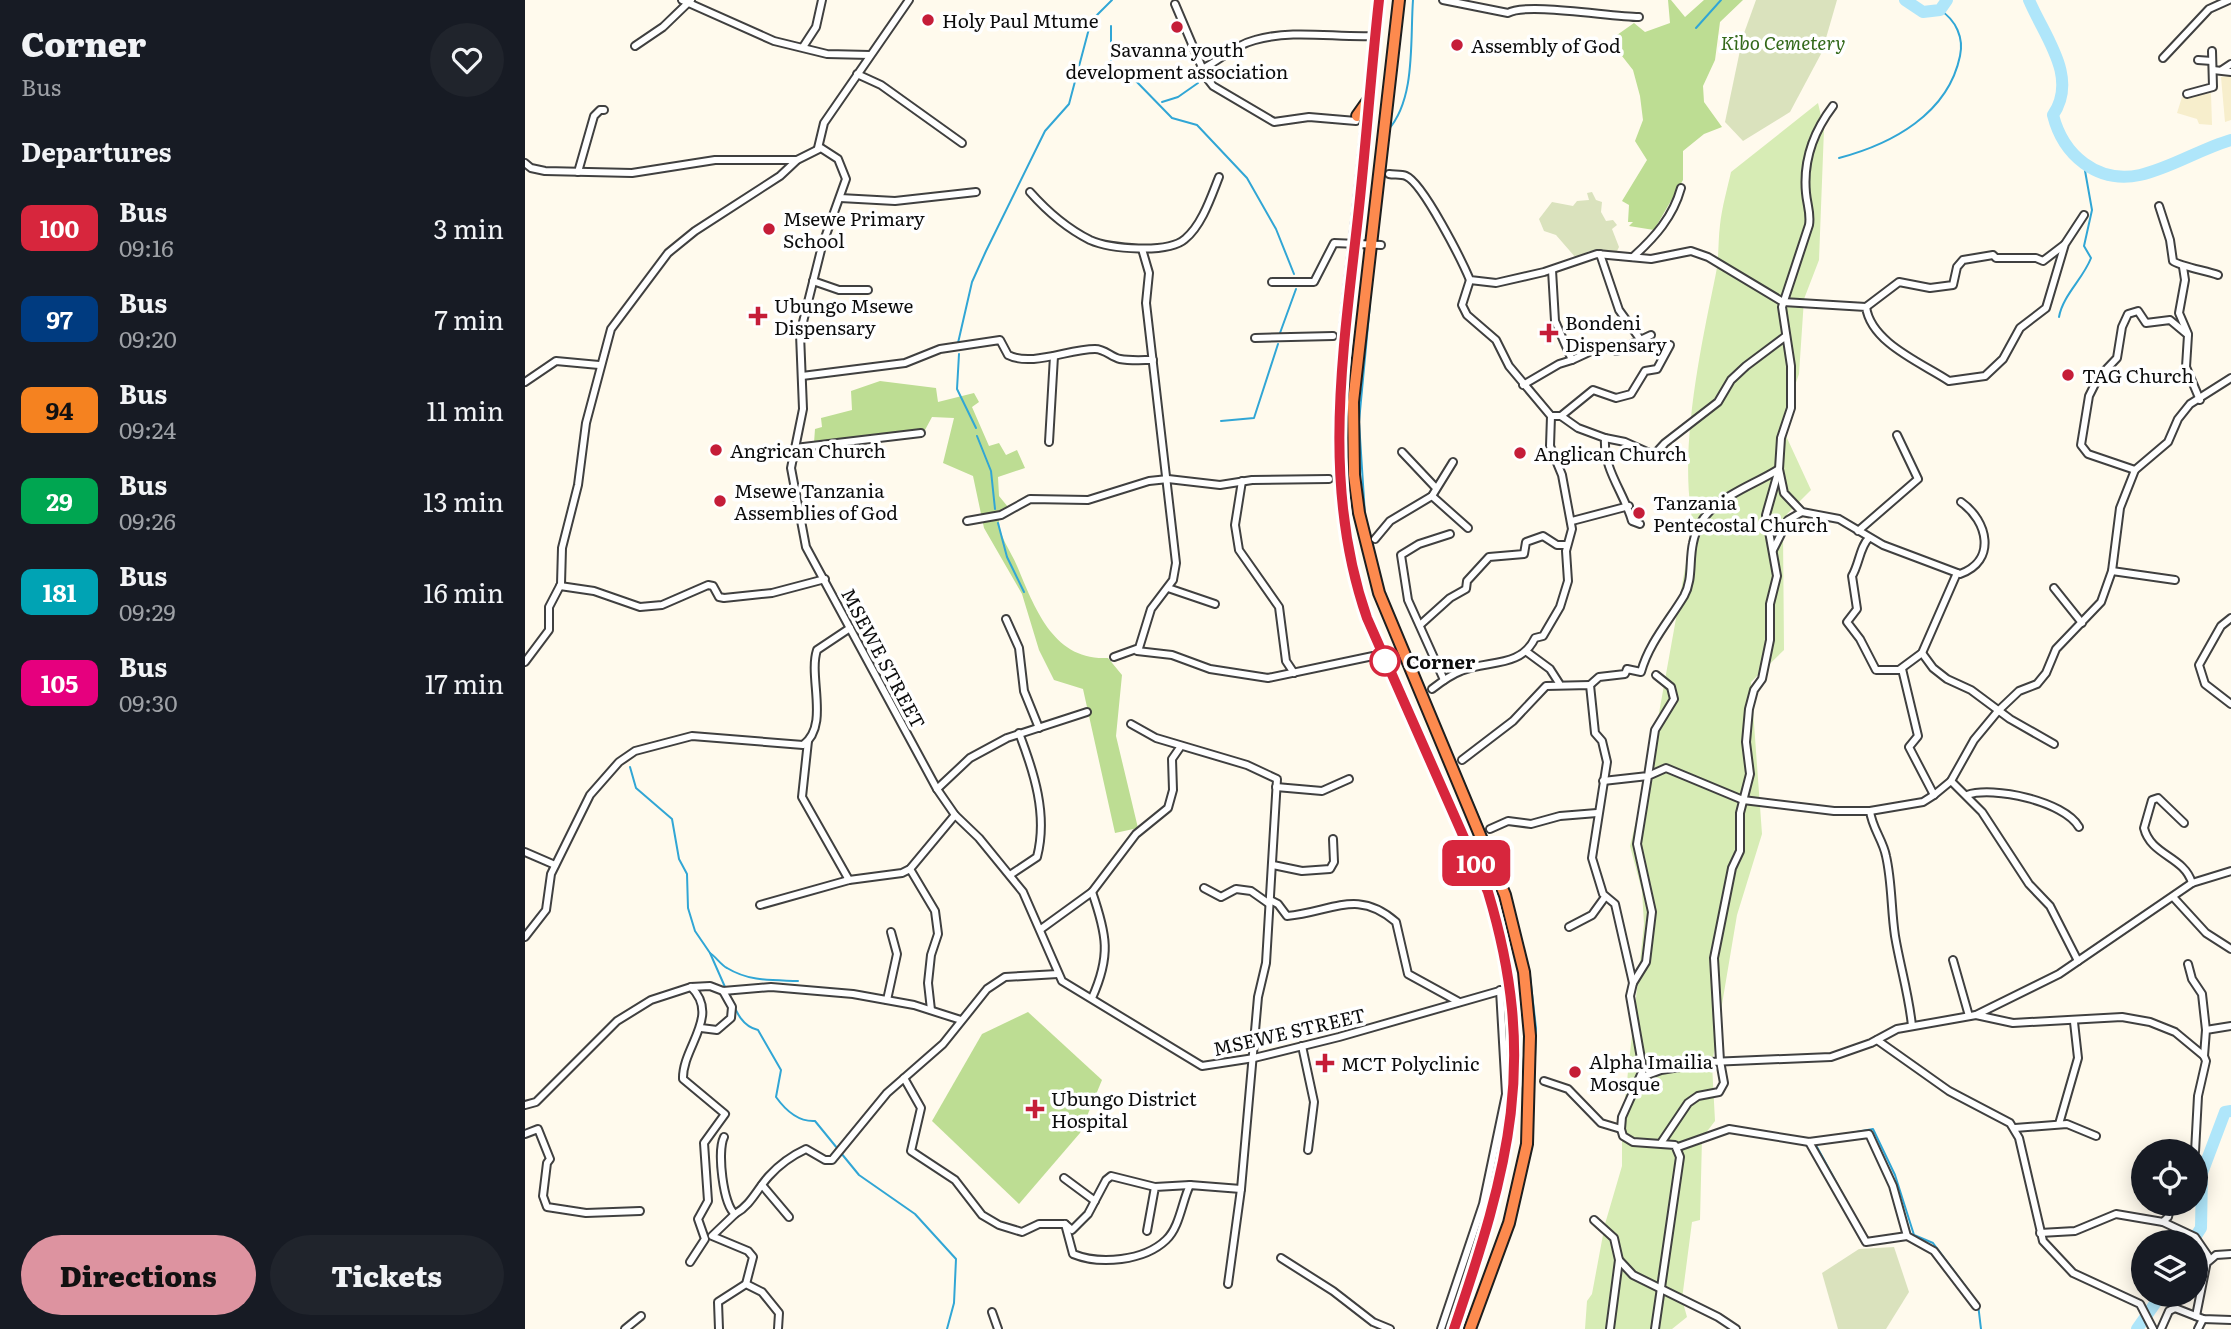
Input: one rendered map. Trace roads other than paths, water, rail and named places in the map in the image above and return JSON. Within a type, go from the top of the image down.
[{"type":"highway","points":[[1378,0],[1337,423],[1339,482],[1352,572],[1378,647],[1488,892],[1506,989],[1515,1077],[1509,1143],[1491,1216],[1454,1329]]},
{"type":"highway","points":[[1399,0],[1375,244],[1353,402],[1353,454],[1359,513],[1371,570],[1424,705],[1497,873],[1518,943],[1528,1003],[1531,1077],[1527,1144],[1509,1223],[1470,1329]]},
{"type":"highway","points":[[1357,118],[1370,99]]},
{"type":"highway","points":[[1353,454],[1363,435]]},
{"type":"street","points":[[682,0],[691,1],[754,33],[827,54],[870,55]]},
{"type":"street","points":[[803,47],[816,27],[822,0]]},
{"type":"street","points":[[525,662],[549,630],[550,602],[560,586],[562,548],[578,485],[586,423],[599,365],[611,329],[668,253],[695,231],[780,177],[797,160],[818,148],[822,128],[909,0]]},
{"type":"street","points":[[1443,0],[1508,13],[1516,8],[1535,7],[1560,12],[1639,16]]},
{"type":"street","points":[[2163,58],[2209,9],[2229,0]]},
{"type":"street","points":[[635,46],[644,37],[663,27],[691,1]]},
{"type":"street","points":[[1175,4],[1202,69],[1213,86],[1274,122],[1302,117],[1357,118]]},
{"type":"street","points":[[1202,69],[1243,44],[1261,39],[1312,34],[1375,36]]},
{"type":"street","points":[[2187,94],[2212,90],[2212,51]]},
{"type":"street","points":[[2198,60],[2212,61]]},
{"type":"street","points":[[2222,70],[2231,64]]},
{"type":"street","points":[[2213,70],[2231,72]]},
{"type":"street","points":[[857,74],[881,85],[962,143]]},
{"type":"street","points":[[1661,1143],[1688,1103],[1722,1088],[1714,958],[1732,868],[1739,851],[1743,800],[1750,774],[1747,742],[1749,709],[1754,690],[1762,679],[1770,640],[1770,604],[1777,576],[1766,515],[1779,469],[1781,438],[1791,408],[1783,302],[1809,225],[1811,213],[1806,179],[1810,151],[1814,137],[1833,106]]},
{"type":"street","points":[[578,172],[594,116],[604,110]]},
{"type":"street","name":"MSEWE STREET","points":[[818,148],[838,159],[845,169],[846,178],[813,281],[800,334],[803,409],[791,468],[806,547],[937,789],[955,815],[1023,892],[1062,981],[1147,1036],[1202,1066],[1254,1058],[1302,1046],[1408,1019],[1506,989]]},
{"type":"street","points":[[525,163],[538,171],[632,173],[715,160],[797,160]]},
{"type":"street","points":[[1389,174],[1407,177],[1417,187],[1447,232],[1470,280],[1463,308],[1472,322],[1479,324],[1496,340],[1523,385],[1551,416],[1550,446],[1562,475],[1572,521],[1567,545],[1568,581],[1562,602],[1543,636],[1535,638],[1527,652],[1513,659],[1460,671],[1432,689]]},
{"type":"street","points":[[1030,192],[1058,218],[1090,240],[1142,249],[1172,247],[1194,230],[1219,177]]},
{"type":"street","points":[[1633,257],[1671,215],[1681,188]]},
{"type":"street","points":[[840,198],[895,201],[976,192]]},
{"type":"street","points":[[2159,206],[2171,240],[2173,261],[2183,267],[2196,266],[2218,275]]},
{"type":"street","points":[[1866,307],[1876,332],[1949,381],[1985,376],[2003,359],[2020,328],[2046,309],[2065,244],[2084,215]]},
{"type":"street","points":[[1272,282],[1314,282],[1332,244],[1375,244]]},
{"type":"street","points":[[1470,280],[1496,283],[1552,270],[1600,254],[1651,259],[1695,252],[1783,302],[1866,307],[1899,282],[1930,288],[1952,285],[1958,264],[1963,260],[1993,255],[1996,258],[2036,258],[2043,261],[2065,244]]},
{"type":"street","points":[[1137,651],[1151,609],[1168,588],[1176,563],[1146,303],[1149,273],[1142,249]]},
{"type":"street","points":[[1600,254],[1619,310],[1640,339]]},
{"type":"street","points":[[2183,267],[2185,280],[2179,313],[2188,335],[2187,373],[2200,394],[2200,400]]},
{"type":"street","points":[[1552,270],[1555,321],[1572,360]]},
{"type":"street","points":[[813,281],[839,290],[868,290]]},
{"type":"street","points":[[2135,470],[2088,454],[2081,445],[2089,396],[2098,378],[2117,358],[2122,327],[2131,311],[2138,311],[2146,323],[2170,320],[2188,335]]},
{"type":"street","points":[[1523,385],[1559,364],[1600,347],[1617,351],[1651,335]]},
{"type":"street","points":[[1255,338],[1333,336]]},
{"type":"street","points":[[1551,416],[1561,416],[1578,428],[1625,442],[1654,455],[1664,443],[1717,402],[1731,380],[1746,366],[1786,336]]},
{"type":"street","points":[[802,376],[905,363],[940,349],[1000,340],[1008,355],[1016,359],[1054,356],[1071,350],[1099,349],[1118,359],[1153,360]]},
{"type":"street","points":[[1561,416],[1593,390],[1616,398],[1631,394],[1644,371],[1657,369],[1670,345]]},
{"type":"street","points":[[1049,442],[1054,356]]},
{"type":"street","points":[[525,382],[556,361],[599,365]]},
{"type":"street","points":[[1603,781],[1648,776],[1667,768],[1743,800],[1786,803],[1834,811],[1870,811],[1923,802],[1934,795],[1951,781],[1974,740],[1998,711],[2019,691],[2037,684],[2049,668],[2056,649],[2101,602],[2112,571],[2120,509],[2135,470],[2168,442],[2183,412],[2231,378]]},
{"type":"street","points":[[795,448],[921,433]]},
{"type":"street","points":[[1858,531],[1918,478],[1898,435]]},
{"type":"street","points":[[1605,438],[1607,461],[1615,486],[1629,506],[1632,521],[1640,524]]},
{"type":"street","points":[[1402,452],[1436,488]]},
{"type":"street","points":[[1375,539],[1390,521],[1432,496],[1453,462]]},
{"type":"street","points":[[1779,469],[1784,493],[1803,512],[1839,519],[1870,538],[1920,561],[1963,574],[1977,564],[1987,545],[1979,521],[1961,502]]},
{"type":"street","points":[[1462,760],[1513,721],[1540,690],[1559,683],[1590,685],[1599,677],[1625,674],[1627,669],[1641,672],[1663,626],[1685,594],[1691,575],[1696,527],[1702,517],[1722,500],[1779,469]]},
{"type":"street","points":[[968,521],[1002,515],[1030,499],[1088,500],[1140,483],[1168,479],[1220,485],[1242,481],[1329,479]]},
{"type":"street","points":[[1242,481],[1235,514],[1238,550],[1279,607],[1286,662],[1294,673]]},
{"type":"street","points":[[1432,496],[1468,528]]},
{"type":"street","points":[[1572,521],[1629,506]]},
{"type":"street","points":[[1772,551],[1788,520],[1803,512]]},
{"type":"street","points":[[1444,680],[1405,590],[1401,555],[1419,544],[1450,534]]},
{"type":"street","points":[[1420,625],[1450,598],[1466,589],[1467,581],[1489,557],[1524,554],[1526,542],[1543,536],[1557,545],[1567,545]]},
{"type":"street","points":[[1870,538],[1864,543],[1858,567],[1852,576],[1857,609],[1847,622],[1860,639],[1876,670],[1902,669],[1922,653],[1957,573]]},
{"type":"street","points":[[2112,571],[2175,580]]},
{"type":"street","points":[[560,586],[594,592],[640,607],[656,607],[708,585],[713,586],[719,597],[725,598],[772,593],[825,579]]},
{"type":"street","points":[[1168,588],[1215,604]]},
{"type":"street","points":[[2054,588],[2082,623]]},
{"type":"street","points":[[2231,618],[2221,626],[2201,657],[2199,672],[2205,684],[2231,704]]},
{"type":"street","points":[[1006,619],[1019,648],[1024,691],[1039,727]]},
{"type":"street","points":[[849,880],[802,797],[808,741],[816,718],[814,664],[817,650],[850,628]]},
{"type":"street","points":[[525,650],[534,651]]},
{"type":"street","points":[[1114,656],[1137,651],[1173,655],[1210,669],[1258,677],[1294,673],[1373,656]]},
{"type":"street","points":[[1527,652],[1550,669],[1559,683]]},
{"type":"street","points":[[1922,653],[1933,668],[1947,679],[1971,690],[1998,711],[2054,744]]},
{"type":"street","points":[[1902,669],[1918,736],[1909,747],[1934,795]]},
{"type":"street","points":[[1633,984],[1646,962],[1652,912],[1637,844],[1655,730],[1674,699],[1671,687],[1656,676]]},
{"type":"street","points":[[1590,685],[1595,733],[1602,741],[1607,762],[1592,858],[1605,897],[1615,904],[1633,984],[1630,1006],[1642,1077],[1629,1100],[1621,1129],[1623,1136],[1633,1142],[1678,1147],[1729,1129],[1809,1142],[1861,1133],[1872,1136],[1893,1186],[1907,1236]]},
{"type":"street","points":[[937,789],[970,758],[1019,733],[1087,712]]},
{"type":"street","points":[[1131,724],[1156,738],[1271,774],[1277,779],[1266,963],[1258,997],[1254,1058],[1245,1118],[1241,1189],[1228,1284]]},
{"type":"street","points":[[1010,875],[1037,857],[1040,835],[1038,784],[1019,733]]},
{"type":"street","points":[[525,937],[546,910],[555,865],[596,786],[619,762],[635,751],[692,736],[796,746],[808,741]]},
{"type":"street","points":[[1041,929],[1092,892],[1136,834],[1168,808],[1173,790],[1172,759],[1181,746]]},
{"type":"street","points":[[1276,787],[1322,791],[1349,779]]},
{"type":"street","points":[[1951,781],[1986,818],[2029,884],[2050,906],[2078,961]]},
{"type":"street","points":[[1966,794],[1994,792],[2044,802],[2063,810],[2078,827]]},
{"type":"street","points":[[2184,823],[2158,798],[2152,800],[2144,828],[2154,847],[2188,870],[2192,883]]},
{"type":"street","points":[[1870,811],[1874,828],[1886,852],[1891,877],[1895,930],[1909,996],[1912,1026]]},
{"type":"street","points":[[1490,829],[1508,821],[1531,824],[1560,816],[1597,813]]},
{"type":"street","points":[[760,905],[849,880],[895,875],[909,869],[955,815]]},
{"type":"street","points":[[1273,866],[1302,872],[1330,869],[1334,862],[1333,839]]},
{"type":"street","points":[[525,852],[555,865]]},
{"type":"street","points":[[909,869],[935,911],[938,934],[931,955],[928,983],[931,1010]]},
{"type":"street","points":[[1642,1077],[1661,1070],[1720,1061],[1824,1058],[1912,1026],[1972,1015],[2033,989],[2174,898],[2192,883],[2231,871]]},
{"type":"street","points":[[1204,888],[1220,897],[1235,889],[1251,891],[1269,902],[1278,904],[1287,916],[1331,910],[1352,902],[1376,909],[1395,922],[1408,974],[1458,1002]]},
{"type":"street","points":[[1092,892],[1104,925],[1106,955],[1102,975],[1092,998]]},
{"type":"street","points":[[1569,927],[1593,915],[1605,897]]},
{"type":"street","points":[[2174,898],[2206,933],[2231,950]]},
{"type":"street","points":[[887,1000],[897,954],[891,932]]},
{"type":"street","points":[[1954,960],[1972,1015]]},
{"type":"street","points":[[2188,964],[2204,1003],[2206,1030],[2206,1066],[2198,1096],[2196,1139]]},
{"type":"street","points":[[690,1262],[705,1239],[712,1236],[749,1203],[770,1175],[806,1149],[825,1160],[832,1160],[887,1093],[943,1044],[987,989],[1005,976],[1058,974]]},
{"type":"street","points":[[525,1105],[536,1102],[617,1021],[651,1000],[691,986],[709,986],[723,991],[783,988],[887,1000],[961,1020]]},
{"type":"street","points":[[691,986],[701,998],[701,1028],[683,1079],[725,1114],[703,1146],[708,1201],[698,1219],[705,1239]]},
{"type":"street","points":[[1441,1329],[1483,1204],[1506,1094],[1506,989]]},
{"type":"street","points":[[701,1028],[717,1030],[731,1018],[731,1007],[723,991]]},
{"type":"street","points":[[1972,1015],[2013,1023],[2074,1022],[2122,1017],[2150,1022],[2175,1032],[2204,1056]]},
{"type":"street","points":[[2059,1124],[2078,1058],[2074,1022]]},
{"type":"street","points":[[2206,1030],[2231,1026]]},
{"type":"street","points":[[1877,1040],[1949,1091],[2003,1117],[2015,1128],[2040,1233],[2073,1273],[2140,1304],[2153,1329]]},
{"type":"street","points":[[1302,1046],[1314,1102],[1308,1150]]},
{"type":"street","points":[[904,1078],[921,1108],[911,1151],[955,1180],[982,1215],[999,1225],[1022,1232],[1039,1224],[1065,1224],[1072,1230],[1111,1176],[1155,1187],[1190,1185],[1241,1189]]},
{"type":"street","points":[[1543,1081],[1568,1089],[1601,1123],[1621,1129]]},
{"type":"street","points":[[2015,1128],[2072,1125],[2096,1136]]},
{"type":"street","points":[[525,1134],[538,1129],[550,1159],[547,1163],[543,1196],[547,1207],[586,1213],[640,1210]]},
{"type":"street","points":[[724,1137],[721,1151],[723,1179],[730,1210],[735,1214]]},
{"type":"street","points":[[1809,1142],[1866,1242],[1907,1236],[1934,1251],[1976,1306]]},
{"type":"street","points":[[1655,1329],[1681,1157],[1678,1147]]},
{"type":"street","points":[[1065,1178],[1095,1201]]},
{"type":"street","points":[[762,1185],[789,1217]]},
{"type":"street","points":[[1065,1224],[1073,1254],[1107,1261],[1128,1257],[1167,1239],[1190,1185]]},
{"type":"street","points":[[1147,1231],[1155,1187]]},
{"type":"street","points":[[2040,1233],[2075,1231],[2116,1214],[2163,1222],[2195,1237],[2209,1261]]},
{"type":"street","points":[[2163,1222],[2168,1216]]},
{"type":"street","points":[[1594,1220],[1614,1238],[1619,1261],[1610,1329]]},
{"type":"street","points":[[712,1236],[748,1251],[753,1257],[747,1284],[718,1302],[719,1329]]},
{"type":"street","points":[[2198,1329],[2209,1261],[2216,1255],[2231,1254]]},
{"type":"street","points":[[1281,1258],[1333,1291],[1373,1322],[1391,1329]]},
{"type":"street","points":[[1619,1261],[1633,1275],[1718,1317],[1736,1329]]},
{"type":"street","points":[[747,1284],[762,1293],[779,1313],[778,1329]]},
{"type":"street","points":[[2161,1329],[2172,1309],[2199,1318],[2231,1320]]},
{"type":"street","points":[[992,1312],[998,1329]]},
{"type":"street","points":[[625,1329],[641,1316]]},
{"type":"waterway","points":[[958,343],[972,282],[1045,131],[1069,104],[1091,21],[1112,0]]},
{"type":"waterway","points":[[1388,130],[1397,117],[1407,86],[1413,0]]},
{"type":"waterway","points":[[1696,28],[1721,0]]},
{"type":"waterway","points":[[1905,0],[1923,12],[1940,10],[1947,0]]},
{"type":"waterway","points":[[2029,0],[2061,71],[2060,101],[2053,115],[2065,143],[2084,163],[2096,171],[2110,175],[2140,175],[2231,140]]},
{"type":"waterway","points":[[1839,158],[1879,144],[1915,124],[1943,94],[1954,76],[1961,43],[1954,24],[1940,10]]},
{"type":"waterway","points":[[1111,26],[1111,69],[1132,77],[1172,118],[1197,125],[1247,178],[1276,229],[1294,274]]},
{"type":"waterway","points":[[1162,102],[1178,97],[1198,83]]},
{"type":"waterway","points":[[2059,317],[2065,301],[2091,258],[2084,246],[2092,210],[2084,165]]},
{"type":"waterway","points":[[1280,333],[1296,289]]},
{"type":"waterway","points":[[1365,515],[1359,422],[1370,304]]},
{"type":"waterway","points":[[1221,421],[1254,418],[1278,344]]},
{"type":"waterway","points":[[959,354],[957,389],[976,428]]},
{"type":"waterway","points":[[977,436],[991,471],[995,509]]},
{"type":"waterway","points":[[998,523],[1007,557],[1024,592]]},
{"type":"waterway","points":[[1428,698],[1507,884],[1527,964]]},
{"type":"waterway","points":[[630,767],[636,788],[672,819],[679,859],[687,874],[688,908],[695,931],[710,953],[725,987]]},
{"type":"waterway","points":[[710,953],[725,967],[744,976],[798,981]]},
{"type":"waterway","points":[[1530,976],[1536,1028],[1532,1142]]},
{"type":"waterway","points":[[728,992],[739,1016],[747,1025],[758,1030],[781,1070],[776,1097],[793,1115],[803,1120],[815,1121],[837,1148]]},
{"type":"waterway","points":[[1504,996],[1508,1072]]},
{"type":"waterway","points":[[2200,1230],[2202,1173],[2225,1112],[2231,1111]]},
{"type":"waterway","points":[[1840,1135],[1873,1129],[1895,1175],[1914,1235],[1933,1243],[1969,1291]]},
{"type":"waterway","points":[[1817,1147],[1853,1213]]},
{"type":"waterway","points":[[841,1153],[859,1175],[915,1214],[956,1259],[954,1303],[947,1329]]},
{"type":"waterway","points":[[1978,1304],[1981,1329]]},
{"type":"waterway","points":[[2137,1329],[2153,1307]]},
{"type":"place","name":"Holy Paul Mtume","points":[[928,20]]},
{"type":"place","name":"Savanna youth development association","points":[[1177,27]]},
{"type":"place","name":"Assembly of God","points":[[1457,45]]},
{"type":"place","name":"Msewe Primary School","points":[[769,229]]},
{"type":"place","name":"Ubungo Msewe Dispensary","points":[[758,316]]},
{"type":"place","name":"Bondeni Dispensary","points":[[1549,333]]},
{"type":"place","name":"TAG Church","points":[[2068,375]]},
{"type":"place","name":"Angrican Church","points":[[716,450]]},
{"type":"place","name":"Anglican Church","points":[[1520,453]]},
{"type":"place","name":"Msewe Tanzania Assemblies of God","points":[[720,501]]},
{"type":"place","name":"Tanzania Pentecostal Church","points":[[1639,513]]},
{"type":"place","name":"Corner","points":[[1385,661]]},
{"type":"place","name":"MCT Polyclinic","points":[[1325,1063]]},
{"type":"place","name":"Alpha Imailia Mosque","points":[[1575,1072]]},
{"type":"place","name":"Ubungo District Hospital","points":[[1035,1109]]},
{"type":"park label","name":"Kibo Cemetery","points":[[1783,42]]}]
